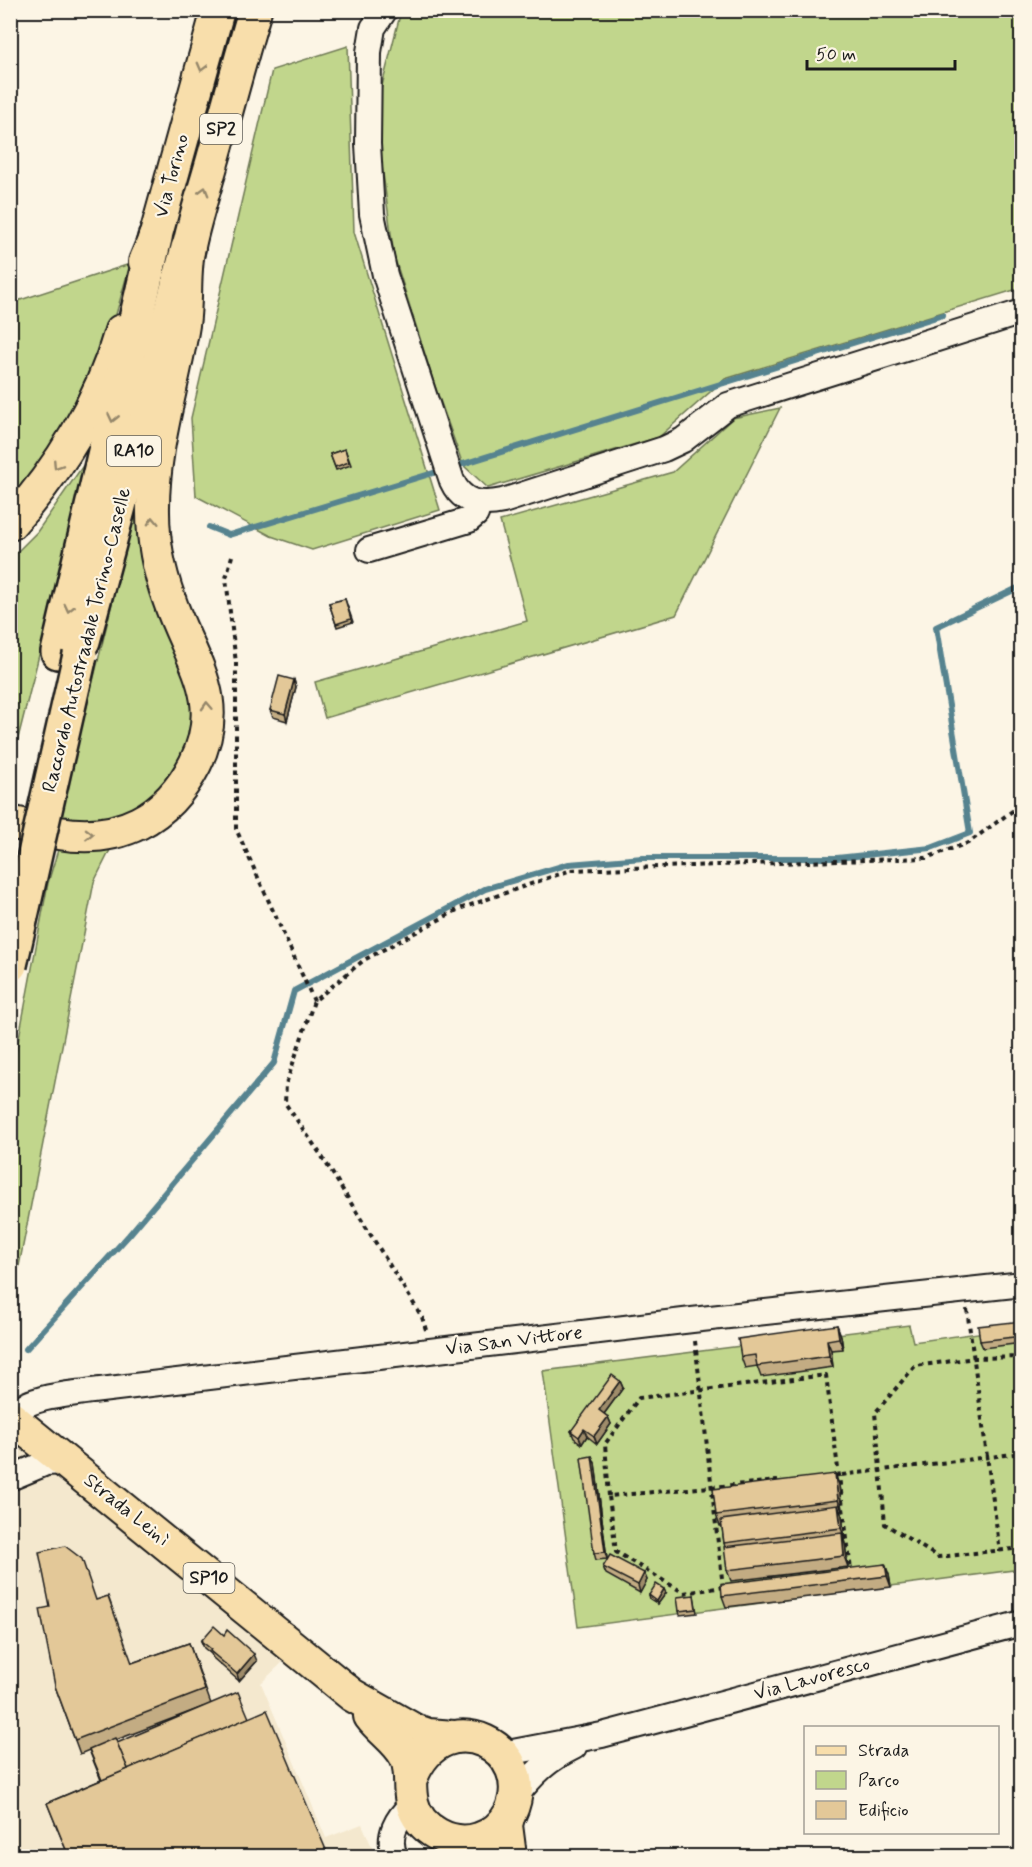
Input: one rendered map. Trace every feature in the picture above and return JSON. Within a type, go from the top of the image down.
[{"type":"highway","name":"Raccordo Autostradale Torino-Caselle","points":[[10,964],[69,653],[155,238]]},
{"type":"highway","name":"Raccordo Autostradale Torino-Caselle","points":[[10,877],[69,653],[188,248]]},
{"type":"main road","name":"Via Torino","points":[[155,238],[218,10]]},
{"type":"main road","name":"Via Torino","points":[[188,248],[255,10]]},
{"type":"main road","name":"SP2","points":[[10,524],[52,472],[74,438],[99,389],[115,353],[130,296],[155,238]]},
{"type":"main road","name":"SP2","points":[[10,822],[60,833],[89,835],[127,829],[148,819],[172,798],[195,765],[204,741],[208,714],[206,691],[198,666],[170,602],[160,571],[154,540],[155,467],[161,425],[183,324],[188,248]]},
{"type":"main road","name":"Strada Leinì","points":[[10,1415],[352,1695],[414,1730],[428,1735],[454,1737]]},
{"type":"main road","name":"Strada Leinì","points":[[352,1695],[375,1723],[396,1743],[406,1758],[412,1790]]},
{"type":"main road","name":"SP10","points":[[454,1737],[468,1736],[481,1739],[502,1754]]},
{"type":"main road","points":[[412,1790],[418,1762],[427,1750],[454,1737]]},
{"type":"main road","points":[[502,1754],[513,1774],[512,1807],[506,1825],[510,1857]]},
{"type":"main road","name":"SP10","points":[[412,1790],[420,1820],[433,1833],[477,1849],[512,1807]]},
{"type":"street","points":[[385,10],[373,28],[369,52],[368,144],[372,214],[385,275],[443,454],[452,481],[465,499],[478,504],[503,501],[664,450],[683,440],[728,405],[1022,312]]},
{"type":"street","points":[[369,550],[469,520],[476,514],[478,504]]},
{"type":"street","name":"Via San Vittore","points":[[10,1415],[23,1404],[54,1396],[692,1320],[964,1290],[1014,1285],[1022,1287]]},
{"type":"street","points":[[10,1478],[46,1463],[66,1461]]},
{"type":"street","name":"Via Lavoresco","points":[[602,1735],[1022,1623]]},
{"type":"street","points":[[502,1754],[602,1735]]},
{"type":"street","points":[[512,1807],[540,1768],[552,1758],[602,1735]]},
{"type":"street","points":[[395,1857],[392,1848],[392,1833],[412,1790]]},
{"type":"path","points":[[232,556],[226,578],[236,663],[236,829],[314,1001]]},
{"type":"path","points":[[432,1351],[422,1317],[321,1155],[285,1103],[286,1084],[314,1001],[364,960],[459,909],[570,870],[926,858],[968,843],[1022,804]]},
{"type":"path","points":[[964,1290],[1000,1552]]},
{"type":"path","points":[[692,1320],[723,1587]]},
{"type":"path","points":[[1022,1357],[975,1358],[915,1366],[875,1413],[885,1524],[938,1557],[1022,1548]]},
{"type":"path","points":[[735,1586],[684,1593],[615,1552],[605,1444],[639,1398],[826,1375],[851,1570],[840,1571]]},
{"type":"path","points":[[827,1477],[1022,1453]]},
{"type":"path","points":[[609,1496],[781,1481]]},
{"type":"shaded area","points":[[10,1434],[283,1662],[261,1683],[326,1838],[362,1824],[376,1856],[11,1856]]},
{"type":"green space","points":[[414,11],[1021,11],[1021,288],[725,379],[659,437],[488,488],[463,465],[435,386],[394,256],[375,113],[400,15]]},
{"type":"green space","points":[[348,46],[354,232],[440,510],[312,550],[271,536],[196,496],[191,418],[272,70]]},
{"type":"green space","points":[[130,264],[107,347],[63,444],[11,512],[11,303]]},
{"type":"green space","points":[[780,408],[676,615],[325,718],[315,682],[527,621],[500,521],[673,472],[733,418]]},
{"type":"green space","points":[[89,457],[11,766],[11,558],[37,532]]},
{"type":"green space","points":[[140,508],[187,668],[196,716],[190,751],[168,788],[136,814],[58,824],[132,522]]},
{"type":"green space","points":[[60,843],[110,850],[94,882],[11,1307],[11,1080],[48,883]]},
{"type":"green space","points":[[909,1325],[913,1342],[1021,1327],[1021,1569],[578,1627],[543,1371]]},
{"type":"building","points":[[345,449],[349,462],[335,467],[330,454]]},
{"type":"building","points":[[345,599],[351,619],[336,624],[329,603]]},
{"type":"building","points":[[279,676],[294,680],[285,714],[270,710]]},
{"type":"building","points":[[1022,1321],[1022,1336],[980,1341],[978,1326]]},
{"type":"building","points":[[837,1325],[839,1338],[827,1340],[829,1356],[757,1366],[755,1355],[741,1357],[738,1339]]},
{"type":"building","points":[[612,1375],[620,1381],[599,1410],[608,1417],[594,1436],[584,1429],[579,1437],[571,1431]]},
{"type":"building","points":[[592,1456],[605,1552],[594,1553],[581,1458]]},
{"type":"building","points":[[835,1474],[838,1500],[716,1515],[713,1489]]},
{"type":"building","points":[[838,1505],[841,1528],[724,1543],[721,1520]]},
{"type":"building","points":[[842,1533],[844,1556],[727,1570],[724,1547]]},
{"type":"building","points":[[65,1546],[82,1559],[96,1600],[108,1596],[132,1663],[189,1643],[205,1690],[75,1740],[55,1686],[40,1609],[50,1607],[39,1552]]},
{"type":"building","points":[[610,1555],[644,1573],[638,1585],[603,1567]]},
{"type":"building","points":[[885,1564],[887,1576],[722,1596],[721,1584]]},
{"type":"building","points":[[656,1584],[664,1589],[657,1601],[649,1595]]},
{"type":"building","points":[[694,1595],[696,1609],[679,1611],[677,1597]]},
{"type":"building","points":[[214,1626],[224,1635],[227,1630],[254,1654],[237,1674],[201,1641]]},
{"type":"building","points":[[238,1692],[249,1718],[128,1769],[117,1743]]},
{"type":"building","points":[[267,1710],[329,1857],[69,1857],[47,1803]]},
{"type":"building","points":[[115,1738],[128,1769],[102,1780],[89,1749]]},
{"type":"waterway","points":[[453,467],[943,315]]},
{"type":"waterway","points":[[209,527],[229,535],[443,470]]},
{"type":"waterway","points":[[26,1349],[129,1235],[274,1063],[294,991],[485,889],[569,864],[643,858],[837,858],[931,848],[970,833],[936,627],[1022,586]]}]
